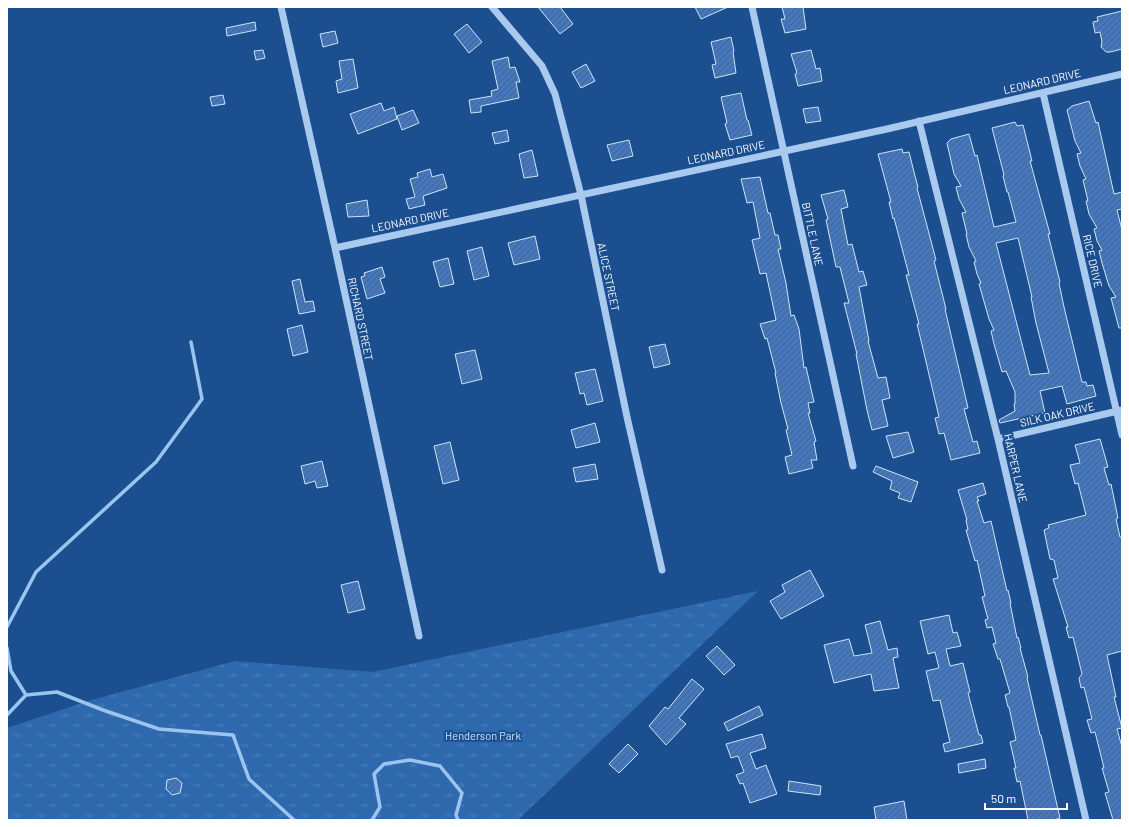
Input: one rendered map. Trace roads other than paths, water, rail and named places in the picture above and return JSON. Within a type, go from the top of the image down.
[{"type":"street","name":"RICHARD STREET","points":[[281,7],[419,636]]},
{"type":"street","name":"ALICE STREET","points":[[492,7],[542,66],[555,94],[581,195],[627,417],[662,570]]},
{"type":"street","name":"BITTLE LANE","points":[[752,7],[853,466]]},
{"type":"street","name":"LEONARD DRIVE","points":[[334,248],[919,121],[1122,74]]},
{"type":"street","name":"RICE DRIVE","points":[[1042,92],[1119,411],[1122,435]]},
{"type":"street","name":"HARPER LANE","points":[[919,121],[998,439],[1086,820]]},
{"type":"street","name":"SILK OAK DRIVE","points":[[998,439],[1119,411]]},
{"type":"waterway","points":[[7,627],[36,572],[156,462],[202,399],[191,342]]},
{"type":"waterway","points":[[7,648],[11,671],[26,695]]},
{"type":"waterway","points":[[7,715],[26,695],[57,692],[103,710],[159,729],[233,735],[249,779],[294,820]]},
{"type":"waterway","points":[[372,820],[380,807],[374,774],[384,764],[410,760],[440,766],[462,793],[456,815],[458,820]]},
{"type":"park label","name":"Henderson Park","points":[[483,735]]}]
